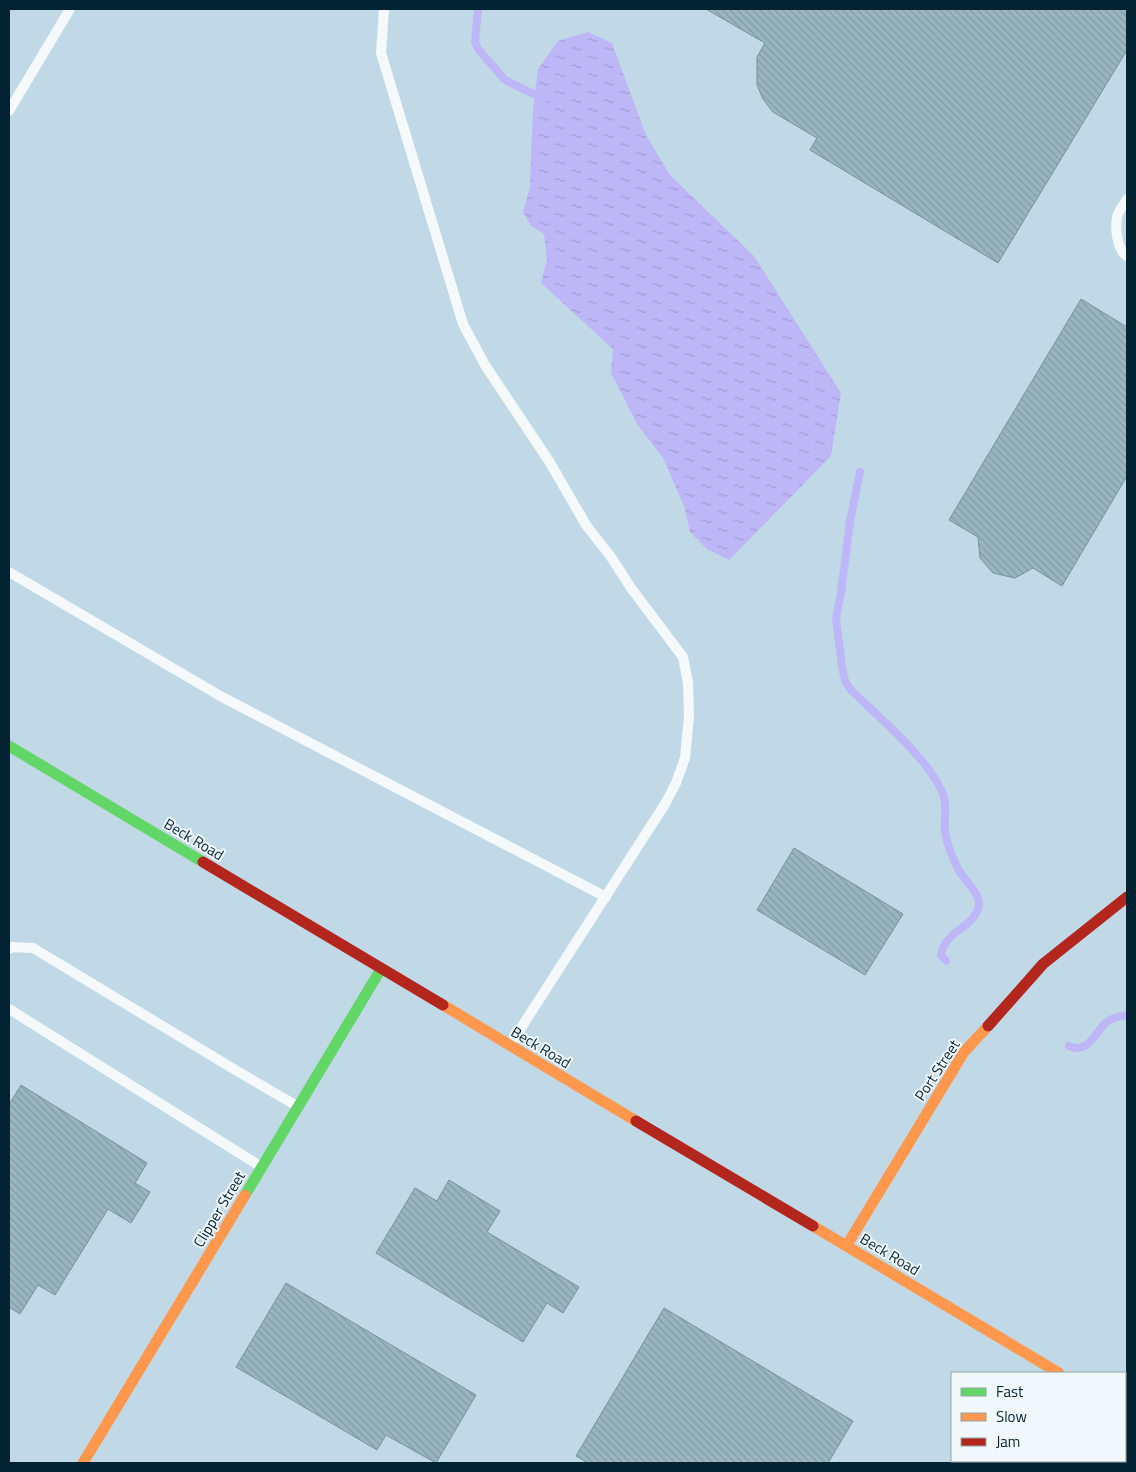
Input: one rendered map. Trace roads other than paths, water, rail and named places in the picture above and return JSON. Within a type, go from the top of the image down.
[{"type":"main road","name":"Beck Road","points":[[9,746],[1057,1372]]},
{"type":"main road","name":"Port Street","points":[[847,1245],[964,1052],[1043,964],[1127,897]]},
{"type":"main road","name":"Clipper Street","points":[[83,1463],[381,969]]},
{"type":"lane","points":[[9,111],[70,9]]},
{"type":"lane","points":[[384,9],[381,53],[463,324],[485,365],[549,461],[586,525],[683,657],[688,683],[689,716],[685,758],[676,783],[665,804],[606,897],[509,1046]]},
{"type":"lane","points":[[1127,199],[1117,216],[1117,236],[1123,254],[1127,256]]},
{"type":"lane","points":[[9,572],[222,697],[606,897]]},
{"type":"lane","points":[[9,949],[12,947],[33,948],[298,1106]]},
{"type":"lane","points":[[9,1009],[262,1167]]},
{"type":"water","points":[[588,32],[612,43],[646,135],[670,175],[754,256],[841,393],[831,456],[729,560],[707,549],[690,532],[684,506],[663,458],[637,424],[611,373],[613,349],[541,283],[547,259],[544,234],[531,226],[523,212],[530,186],[533,109],[538,69],[558,41]]},
{"type":"waterway","points":[[478,9],[475,42],[478,49],[505,80],[544,99]]},
{"type":"waterway","points":[[860,472],[850,521],[836,618],[842,666],[845,681],[850,689],[917,755],[938,783],[944,797],[945,831],[948,845],[959,871],[971,886],[979,901],[976,913],[972,919],[954,934],[944,947],[941,955],[946,961]]},
{"type":"waterway","points":[[1069,1046],[1076,1048],[1087,1045],[1108,1021],[1127,1015]]}]
